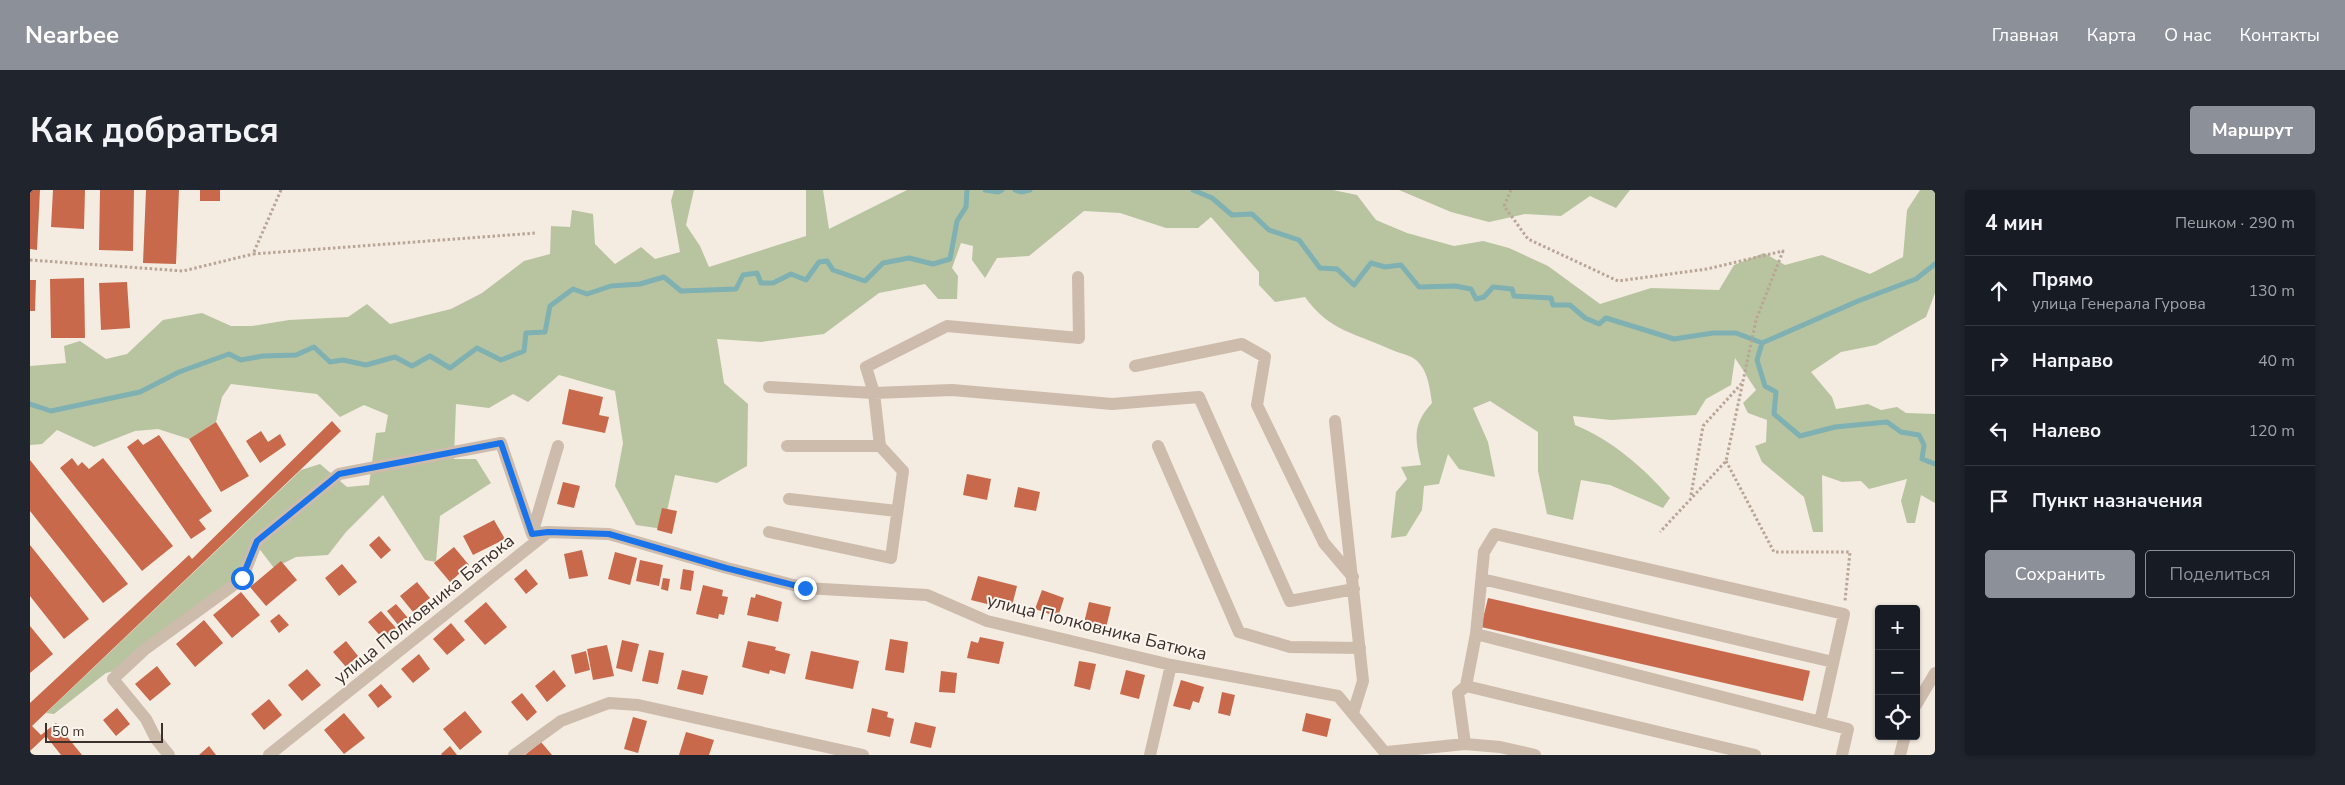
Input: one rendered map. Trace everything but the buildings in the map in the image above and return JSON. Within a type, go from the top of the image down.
[{"type":"street","points":[[769,532],[891,558],[902,471],[880,446],[874,393],[866,367],[947,326],[1079,338],[1078,277]]},
{"type":"street","points":[[1135,366],[1242,344],[1265,357],[1258,404],[1324,543],[1354,583]]},
{"type":"street","points":[[769,387],[874,393],[952,390],[1112,404],[1199,397],[1290,601],[1354,583]]},
{"type":"street","points":[[1335,421],[1354,583],[1363,682],[1353,713]]},
{"type":"street","points":[[169,755],[156,739],[146,719],[113,679],[144,650],[242,578],[257,541],[339,474],[501,443],[532,534]]},
{"type":"street","points":[[532,534],[558,446]]},
{"type":"street","points":[[787,446],[880,446]]},
{"type":"street","points":[[1158,446],[1239,632],[1290,647],[1360,648]]},
{"type":"street","points":[[789,499],[897,512]]},
{"type":"street","points":[[532,534],[548,532]]},
{"type":"street","name":"улица Полковника Батюка","points":[[269,755],[548,532],[609,534],[726,568],[805,588],[927,595],[986,621],[1171,665],[1285,687],[1311,689],[1338,696],[1387,754]]},
{"type":"street","points":[[1465,744],[1458,693],[1466,686],[1476,634],[1484,552],[1495,534],[1844,614],[1820,722]]},
{"type":"street","points":[[1482,579],[1833,662]]},
{"type":"street","points":[[1476,634],[1848,729],[1842,755]]},
{"type":"street","points":[[1150,755],[1171,665]]},
{"type":"street","points":[[1920,698],[1935,673]]},
{"type":"street","points":[[1466,686],[1755,755]]},
{"type":"street","points":[[514,755],[561,722],[609,702],[646,707],[863,755]]},
{"type":"street","points":[[1900,755],[1904,740]]},
{"type":"street","points":[[1387,754],[1465,744],[1500,747],[1535,755]]},
{"type":"path","points":[[253,254],[281,190]]},
{"type":"path","points":[[1511,190],[1504,206],[1528,239],[1618,281],[1707,268],[1783,252],[1756,320],[1726,461],[1660,532]]},
{"type":"path","points":[[30,260],[183,271],[253,254],[536,233]]},
{"type":"path","points":[[1691,497],[1704,426],[1743,382]]},
{"type":"path","points":[[1726,461],[1774,552],[1850,552],[1844,614]]},
{"type":"green space","points":[[674,190],[694,190],[686,225],[700,246],[709,267],[806,236],[806,190],[823,190],[829,229],[907,190],[1333,190],[1357,195],[1376,220],[1407,233],[1454,246],[1483,241],[1509,248],[1548,266],[1600,304],[1651,288],[1719,290],[1734,265],[1764,253],[1785,265],[1822,255],[1870,274],[1903,257],[1907,210],[1920,190],[1935,190],[1935,293],[1926,317],[1876,345],[1841,352],[1811,372],[1832,397],[1836,409],[1868,404],[1881,410],[1897,407],[1906,413],[1935,414],[1935,503],[1921,495],[1915,523],[1907,523],[1901,501],[1907,479],[1869,489],[1861,481],[1842,482],[1822,475],[1823,532],[1813,532],[1804,497],[1762,462],[1755,446],[1766,442],[1767,420],[1748,413],[1743,403],[1756,390],[1735,358],[1731,385],[1706,399],[1696,415],[1611,420],[1573,416],[1575,425],[1589,431],[1614,447],[1649,476],[1670,498],[1663,508],[1610,485],[1581,480],[1573,520],[1547,514],[1538,471],[1538,432],[1490,401],[1473,408],[1488,442],[1495,477],[1459,469],[1448,454],[1439,484],[1424,486],[1422,510],[1406,536],[1391,538],[1396,492],[1407,479],[1401,467],[1421,465],[1417,447],[1418,425],[1432,403],[1428,380],[1420,364],[1411,357],[1355,335],[1333,324],[1314,308],[1305,297],[1275,302],[1259,285],[1259,272],[1211,217],[1198,228],[1166,228],[1120,213],[1084,211],[1029,256],[997,258],[985,278],[972,260],[973,246],[961,243],[952,268],[958,276],[957,299],[938,299],[925,284],[879,293],[824,334],[761,342],[717,339],[724,383],[748,404],[747,466],[717,483],[675,475],[663,529],[636,525],[615,486],[623,443],[615,391],[559,375],[528,402],[513,394],[489,408],[456,404],[454,459],[476,459],[491,483],[440,516],[436,562],[425,560],[383,495],[346,532],[328,555],[296,557],[274,568],[258,547],[242,579],[127,668],[106,673],[54,714],[46,713],[301,470],[320,464],[347,487],[369,485],[376,433],[385,432],[388,415],[364,405],[340,417],[317,394],[231,384],[222,397],[216,422],[189,439],[158,429],[135,431],[94,447],[57,430],[42,444],[30,445],[30,366],[66,363],[64,346],[80,341],[106,359],[127,354],[163,320],[202,313],[231,326],[252,326],[289,320],[348,317],[367,304],[390,324],[451,309],[482,293],[524,261],[550,254],[551,226],[570,227],[572,210],[593,214],[595,244],[615,264],[641,247],[655,259],[680,252],[671,201]]},
{"type":"green space","points":[[1399,190],[1630,190],[1616,208],[1590,196],[1561,216],[1525,214],[1489,222],[1451,212]]},
{"type":"waterway","points":[[30,404],[51,411],[140,392],[179,372],[229,354],[241,360],[263,356],[296,355],[314,347],[330,362],[343,360],[366,365],[395,357],[412,366],[430,356],[450,368],[477,348],[501,360],[524,351],[526,333],[545,332],[550,306],[573,289],[587,294],[611,286],[640,284],[664,277],[681,291],[736,289],[743,275],[757,273],[761,283],[773,283],[791,274],[806,280],[819,262],[827,261],[833,270],[865,281],[883,263],[909,258],[933,264],[950,259],[957,221],[966,207],[967,190]]},
{"type":"waterway","points":[[985,190],[998,192],[1002,190]]},
{"type":"waterway","points":[[1015,190],[1021,192],[1030,190]]},
{"type":"waterway","points":[[1193,190],[1212,198],[1232,215],[1252,214],[1269,230],[1299,240],[1320,268],[1337,269],[1354,285],[1371,263],[1385,267],[1401,265],[1419,287],[1455,286],[1471,289],[1476,299],[1484,297],[1493,287],[1512,289],[1514,296],[1551,298],[1553,305],[1570,305],[1585,318],[1599,324],[1606,318],[1674,339],[1713,333],[1736,333],[1762,343],[1757,360],[1765,386],[1776,392],[1774,414],[1800,436],[1835,427],[1887,422],[1901,432],[1919,435],[1924,445],[1922,459],[1935,464]]},
{"type":"waterway","points":[[1762,343],[1858,301],[1916,279],[1935,264]]},
{"type":"route","points":[[242,578],[257,541],[339,474],[501,443],[532,534],[548,532],[609,534],[726,568],[805,588]]}]
